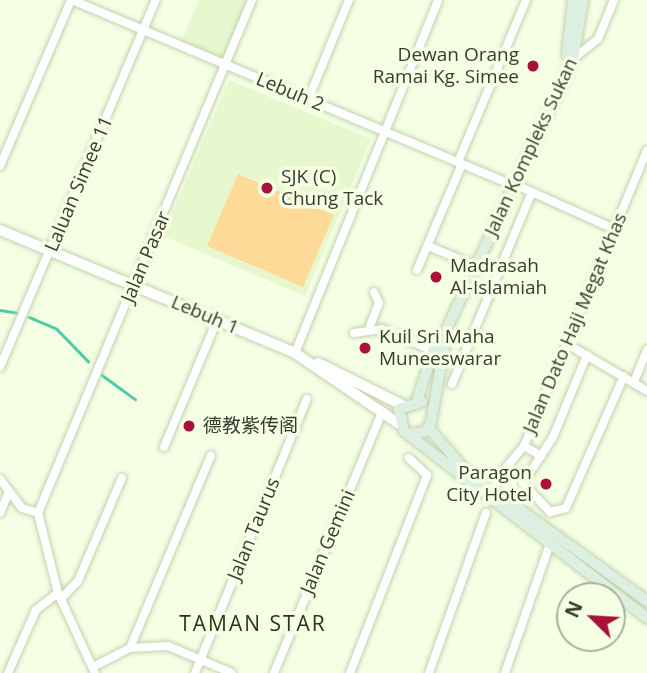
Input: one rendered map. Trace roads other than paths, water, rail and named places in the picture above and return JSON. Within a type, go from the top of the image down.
[{"type":"main road","name":"Jalan Kompleks Sukan","points":[[429,428],[430,410],[448,326],[567,57],[573,0]]},
{"type":"main road","name":"Jalan Kompleks Sukan","points":[[417,400],[469,263],[573,59],[583,0]]},
{"type":"main road","points":[[430,410],[417,400],[402,405],[398,423],[550,547],[647,618]]},
{"type":"main road","points":[[409,434],[429,428],[447,453],[489,488],[647,601]]},
{"type":"street","name":"Lebuh 2","points":[[72,0],[511,183],[614,229]]},
{"type":"street","points":[[0,166],[72,0]]},
{"type":"street","name":"Laluan Simee 11","points":[[0,367],[52,251],[156,0]]},
{"type":"street","name":"Jalan Pasar","points":[[38,513],[253,0]]},
{"type":"street","points":[[308,100],[349,0]]},
{"type":"street","points":[[402,405],[295,353],[438,0]]},
{"type":"street","points":[[417,270],[526,0]]},
{"type":"street","points":[[573,59],[598,39],[614,0]]},
{"type":"street","name":"Jalan Dato Haji Megat Khas","points":[[489,488],[524,446],[647,150]]},
{"type":"street","points":[[452,384],[532,192]]},
{"type":"street","name":"Lebuh 1","points":[[0,230],[295,353],[398,423]]},
{"type":"street","points":[[428,246],[469,263]]},
{"type":"street","points":[[370,326],[379,303],[374,292]]},
{"type":"street","points":[[164,447],[217,320]]},
{"type":"street","points":[[354,333],[370,326],[434,351]]},
{"type":"street","points":[[567,344],[647,391]]},
{"type":"street","points":[[634,382],[647,350]]},
{"type":"street","points":[[587,355],[541,456],[523,487],[559,513],[624,376]]},
{"type":"street","name":"Jalan Taurus","points":[[195,673],[307,399]]},
{"type":"street","name":"Jalan Gemini","points":[[274,673],[382,412]]},
{"type":"street","points":[[524,446],[541,456]]},
{"type":"street","points":[[130,648],[211,455]]},
{"type":"street","points":[[350,673],[427,475],[409,458]]},
{"type":"street","points":[[8,673],[36,610],[60,596],[78,581],[122,478]]},
{"type":"street","points":[[0,479],[9,492],[38,513],[60,596],[94,670],[130,648],[168,646],[232,673]]},
{"type":"street","points":[[0,513],[9,492]]},
{"type":"street","points":[[429,673],[486,513]]},
{"type":"street","points":[[505,673],[550,547]]},
{"type":"waterway","points":[[0,310],[18,313]]},
{"type":"waterway","points":[[29,317],[57,329],[88,361]]},
{"type":"waterway","points":[[102,375],[135,399]]},
{"type":"place","name":"Dewan Orang Ramai Kg. Simee","points":[[533,66]]},
{"type":"place","name":"SJK (C) Chung Tack","points":[[267,188]]},
{"type":"place","name":"Madrasah Al-Islamiah","points":[[436,277]]},
{"type":"place","name":"Kuil Sri Maha Muneeswarar","points":[[365,348]]},
{"type":"place","name":"德教紫传阁","points":[[189,426]]},
{"type":"place","name":"Paragon City Hotel","points":[[546,484]]},
{"type":"district","name":"TAMAN STAR","points":[[253,623]]}]
